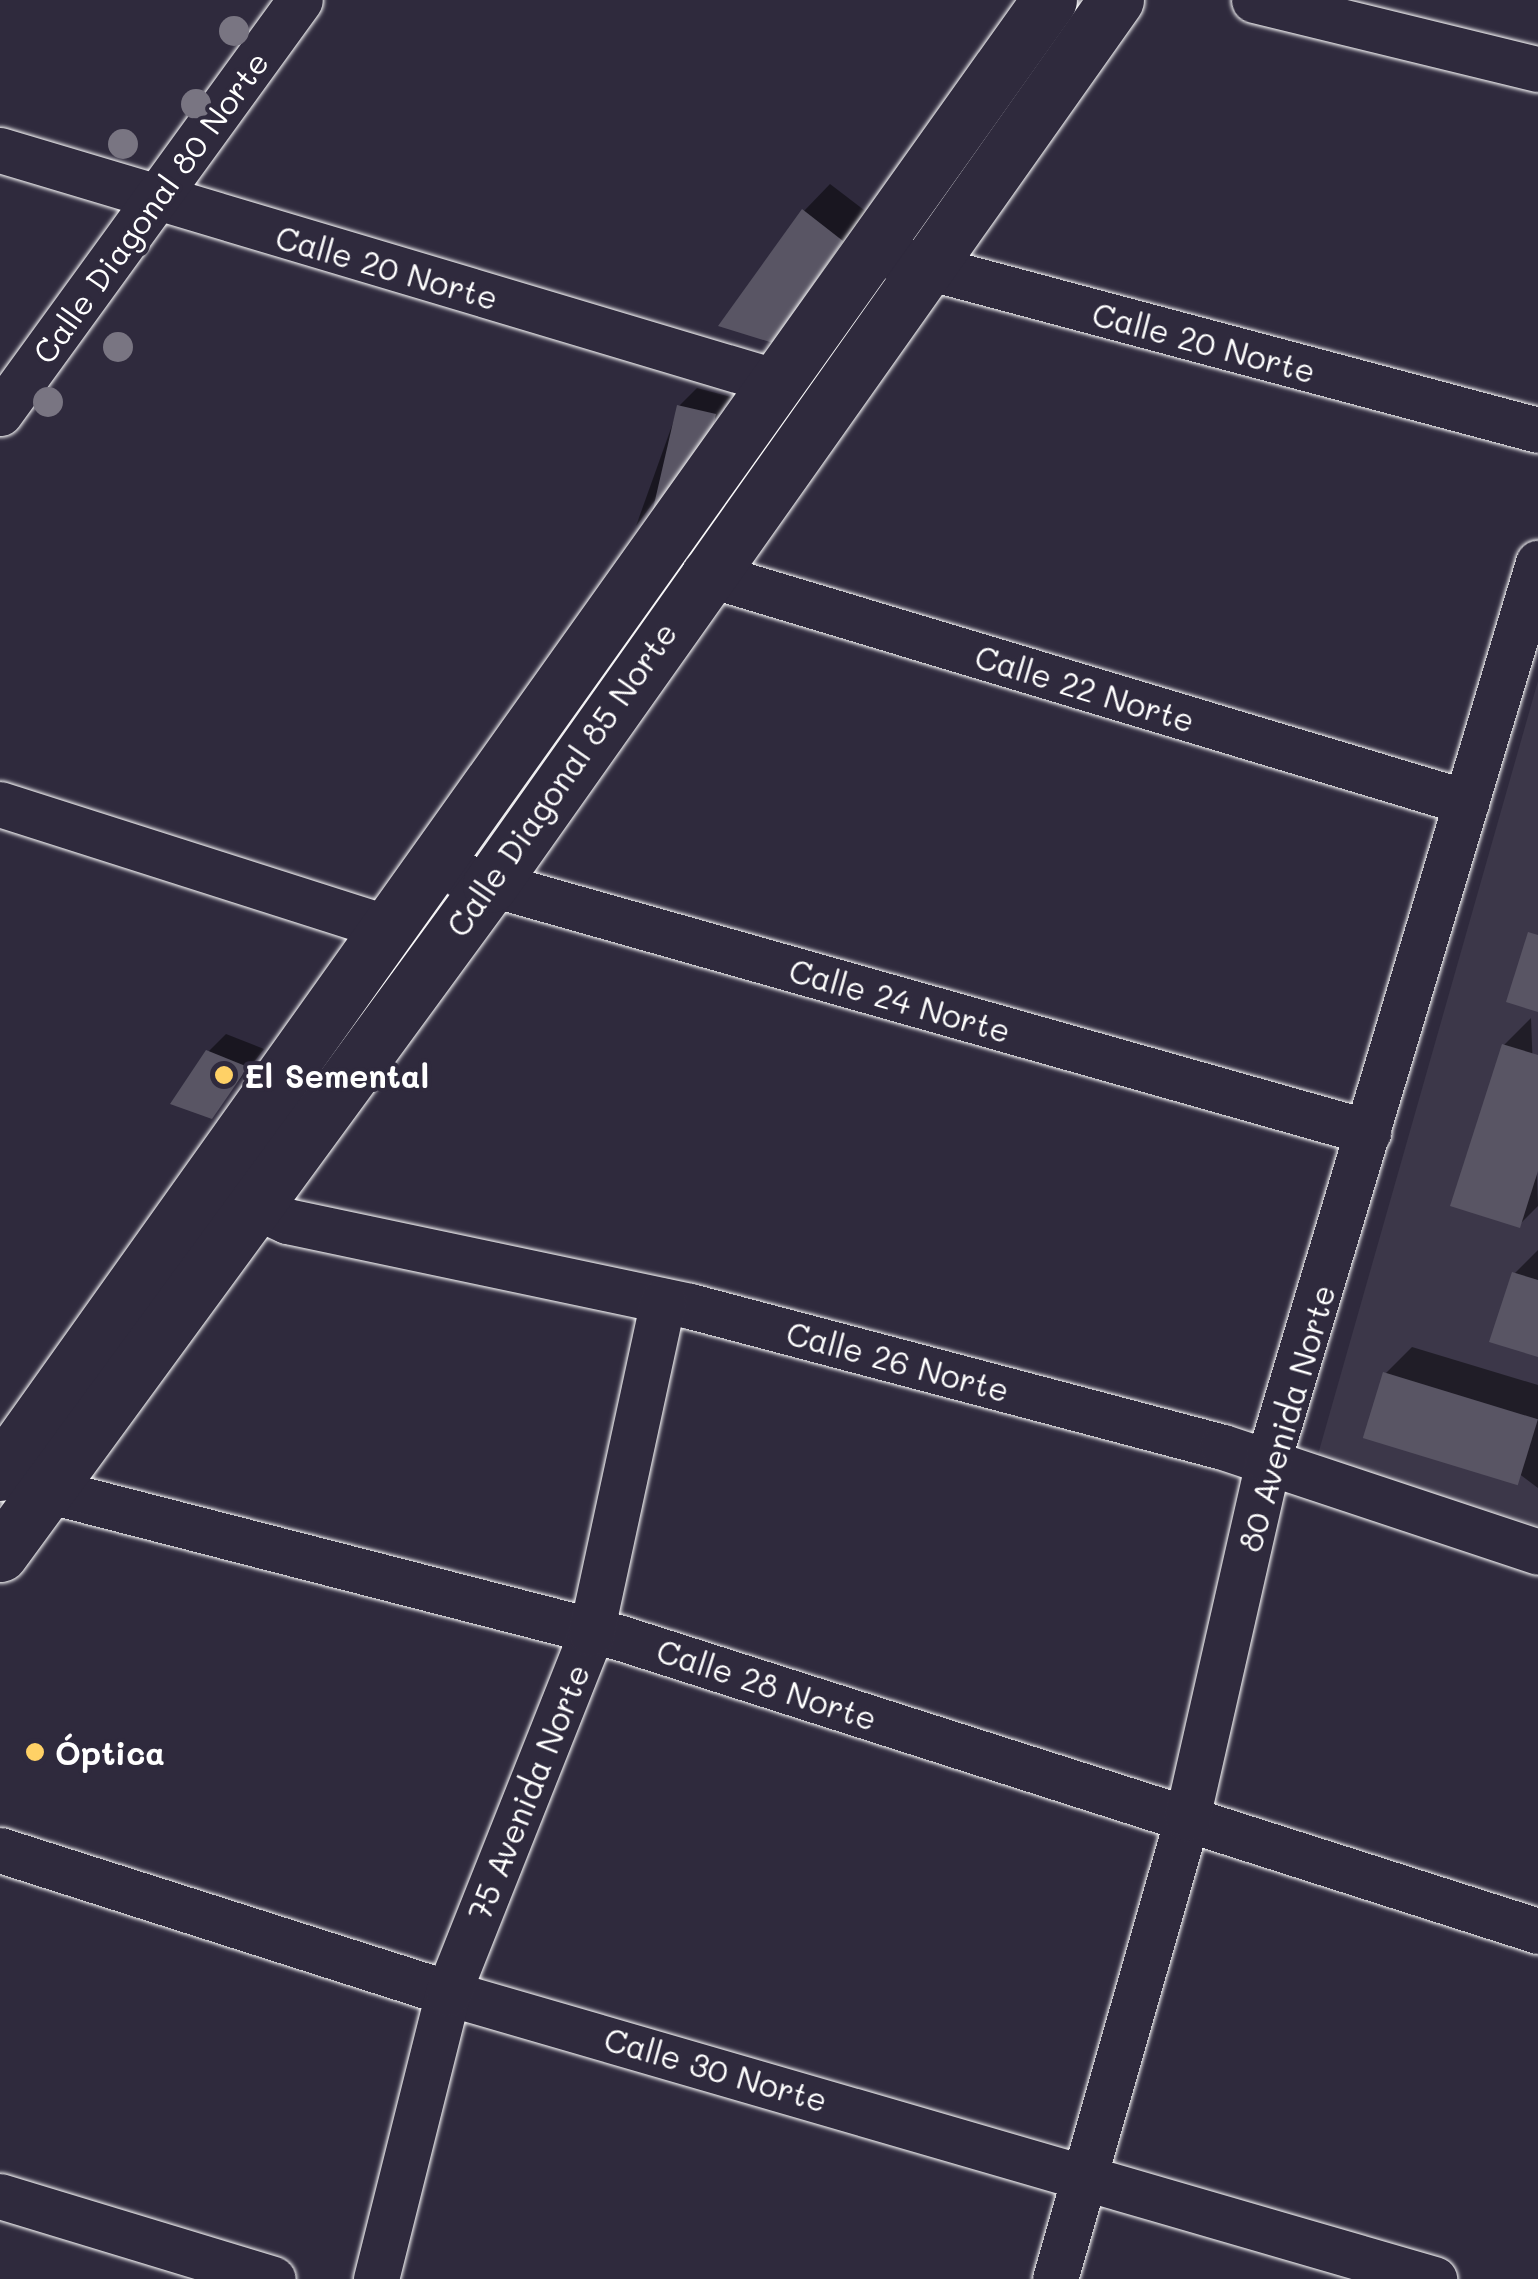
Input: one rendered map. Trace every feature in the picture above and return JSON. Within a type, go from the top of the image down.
[{"type":"main road","name":"Calle Diagonal 85 Norte","points":[[0,1554],[15,1466],[774,381],[1049,0]]},
{"type":"main road","name":"Calle Diagonal 85 Norte","points":[[15,1466],[250,1204],[490,885],[704,573],[1116,0]]},
{"type":"street","name":"Calle Diagonal 80 Norte","points":[[0,413],[300,0]]},
{"type":"street","points":[[1254,0],[1538,69]]},
{"type":"street","name":"Calle 20 Norte","points":[[0,150],[774,381]]},
{"type":"street","name":"Calle 20 Norte","points":[[872,250],[923,268],[1538,430]]},
{"type":"street","name":"80 Avenida Norte","points":[[1055,2279],[1088,2175],[1187,1818],[1268,1461],[1538,562]]},
{"type":"street","name":"Calle 22 Norte","points":[[704,573],[1466,802]]},
{"type":"street","points":[[0,804],[389,928]]},
{"type":"street","name":"Calle 24 Norte","points":[[432,867],[1368,1132]]},
{"type":"street","name":"Calle 26 Norte","points":[[250,1204],[288,1221],[664,1300],[1268,1461],[1538,1552]]},
{"type":"street","name":"75 Avenida Norte","points":[[376,2279],[448,1993],[592,1632],[664,1300]]},
{"type":"street","name":"Calle 28 Norte","points":[[15,1466],[592,1632],[1538,1931]]},
{"type":"street","name":"Calle 30 Norte","points":[[0,1850],[448,1993],[1088,2175],[1434,2279]]},
{"type":"street","points":[[0,2196],[273,2279]]},
{"type":"shaded area","points":[[1538,681],[1538,1526],[1317,1458]]},
{"type":"building","points":[[802,209],[843,241],[773,343],[718,326]]},
{"type":"building","points":[[677,405],[716,414],[688,537],[649,528]]},
{"type":"building","points":[[1528,932],[1538,935],[1538,1012],[1506,1002]]},
{"type":"building","points":[[1502,1044],[1538,1055],[1538,1171],[1520,1228],[1450,1206]]},
{"type":"building","points":[[206,1050],[248,1067],[212,1119],[170,1104]]},
{"type":"building","points":[[1512,1272],[1538,1280],[1538,1357],[1489,1342]]},
{"type":"building","points":[[1383,1372],[1538,1419],[1518,1485],[1363,1438]]},
{"type":"place","name":"El Semental","points":[[224,1075]]},
{"type":"place","name":"Óptica","points":[[35,1752]]}]
